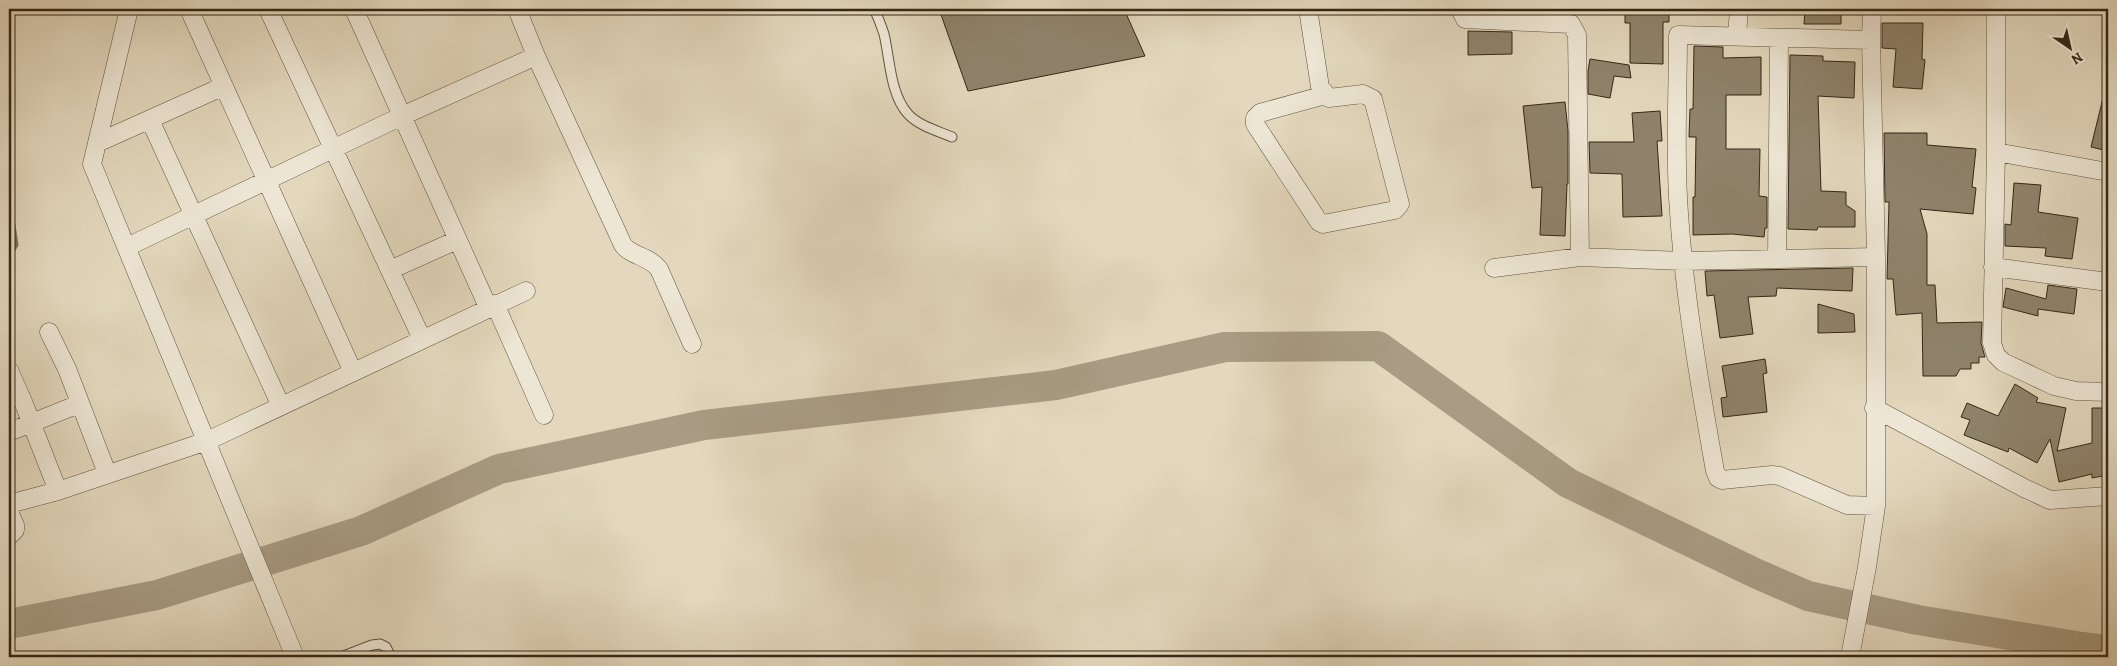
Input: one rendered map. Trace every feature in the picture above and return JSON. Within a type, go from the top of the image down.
[{"type":"street","points":[[129,9],[92,164],[208,442],[271,603],[295,657]]},
{"type":"street","points":[[189,9],[353,372]]},
{"type":"street","points":[[268,9],[332,150],[422,339]]},
{"type":"street","points":[[354,9],[458,240],[544,415]]},
{"type":"street","points":[[517,9],[536,56],[623,245],[626,250],[653,262],[659,269],[692,344]]},
{"type":"street","points":[[1308,9],[1320,87],[1324,95],[1329,98],[1363,94],[1373,100],[1400,204],[1395,210],[1323,224],[1319,222],[1256,124],[1255,118],[1260,113],[1324,95]]},
{"type":"street","points":[[1460,9],[1465,19],[1571,24],[1575,29],[1577,35],[1580,257]]},
{"type":"street","points":[[1737,36],[1739,9]]},
{"type":"street","points":[[1850,655],[1867,567],[1876,506],[1874,408],[1876,257],[1872,9]]},
{"type":"street","points":[[1996,9],[1996,152],[1992,343],[1996,354],[2003,362],[2054,386],[2076,391],[2108,392]]},
{"type":"street","points":[[1871,40],[1678,35],[1678,197],[1683,261],[1706,422],[1718,478],[1722,480],[1772,475],[1780,476],[1847,505],[1876,506]]},
{"type":"street","points":[[1777,259],[1779,38]]},
{"type":"street","points":[[127,248],[194,214],[267,182],[402,116],[536,56]]},
{"type":"street","points":[[97,142],[224,86]]},
{"type":"street","points":[[150,120],[281,406]]},
{"type":"street","points":[[1996,152],[2108,172]]},
{"type":"street","points":[[390,270],[458,240]]},
{"type":"street","points":[[1494,268],[1580,257],[1683,261],[1876,257]]},
{"type":"street","points":[[1993,267],[2108,282]]},
{"type":"street","points":[[9,504],[58,491],[107,473],[208,442],[526,291]]},
{"type":"street","points":[[49,332],[67,369],[107,473]]},
{"type":"street","points":[[9,370],[58,491]]},
{"type":"street","points":[[9,432],[79,404]]},
{"type":"street","points":[[1874,408],[2050,500],[2108,496]]},
{"type":"street","points":[[9,512],[15,525],[15,530],[9,536]]},
{"type":"lane","points":[[874,9],[884,35],[897,96],[902,107],[918,122],[952,137]]},
{"type":"lane","points":[[341,657],[372,645],[380,644],[386,647],[391,657]]},
{"type":"building","points":[[939,9],[1124,9],[1145,56],[968,91]]},
{"type":"building","points":[[1625,9],[1669,9],[1669,22],[1663,22],[1663,64],[1630,63],[1630,23],[1625,23]]},
{"type":"building","points":[[1805,9],[1841,9],[1841,24],[1804,24]]},
{"type":"building","points":[[1882,23],[1923,23],[1922,59],[1925,60],[1922,89],[1893,87],[1896,49],[1882,48]]},
{"type":"building","points":[[1468,31],[1512,32],[1512,54],[1468,55]]},
{"type":"building","points":[[1694,46],[1723,47],[1723,58],[1761,57],[1761,95],[1726,95],[1726,149],[1760,149],[1759,196],[1767,197],[1767,228],[1765,228],[1764,237],[1732,234],[1693,235],[1696,137],[1689,137],[1690,109],[1693,109]]},
{"type":"building","points":[[1790,55],[1823,56],[1823,61],[1855,62],[1854,98],[1818,96],[1821,191],[1846,192],[1846,205],[1855,211],[1855,227],[1818,227],[1817,230],[1788,229]]},
{"type":"building","points":[[1590,59],[1629,65],[1631,78],[1614,76],[1610,98],[1588,94]]},
{"type":"building","points":[[2103,98],[2108,98],[2108,151],[2091,147]]},
{"type":"building","points":[[1565,102],[1568,131],[1568,184],[1565,236],[1540,235],[1542,187],[1532,188],[1523,106]]},
{"type":"building","points":[[1660,111],[1662,141],[1657,141],[1662,216],[1623,217],[1622,174],[1590,173],[1589,142],[1634,142],[1632,113]]},
{"type":"building","points":[[1884,133],[1927,133],[1927,145],[1976,149],[1972,187],[1976,188],[1973,214],[1920,209],[1927,234],[1927,285],[1935,285],[1937,323],[1982,322],[1981,343],[1985,357],[1979,357],[1979,363],[1971,363],[1971,369],[1960,369],[1956,376],[1923,376],[1922,313],[1896,315],[1893,279],[1887,279],[1889,202],[1885,202]]},
{"type":"building","points":[[2014,183],[2041,185],[2038,212],[2078,218],[2072,259],[2045,256],[2046,248],[2005,246],[2005,224],[2011,225]]},
{"type":"building","points":[[1853,268],[1852,291],[1777,288],[1776,296],[1748,297],[1753,334],[1720,338],[1714,295],[1707,296],[1705,271]]},
{"type":"building","points":[[2048,285],[2077,289],[2074,314],[2038,309],[2038,316],[2003,307],[2006,288],[2046,299]]},
{"type":"building","points":[[1818,304],[1854,314],[1855,332],[1818,333]]},
{"type":"building","points":[[1765,359],[1767,373],[1763,374],[1767,412],[1723,417],[1721,398],[1727,397],[1722,366]]},
{"type":"building","points":[[2015,384],[2038,398],[2036,402],[2066,408],[2057,451],[2092,443],[2092,408],[2108,408],[2108,475],[2092,478],[2092,474],[2059,482],[2050,439],[2037,463],[2009,448],[2008,452],[1964,435],[1970,420],[1961,417],[1967,403],[1998,416]]},
{"type":"waterway","points":[[9,198],[16,245],[9,256]]},
{"type":"waterway","points":[[9,624],[157,595],[361,531],[499,469],[704,425],[1056,385],[1225,347],[1378,346],[1568,483],[1755,573],[1808,596],[1918,620],[2108,650]]}]
